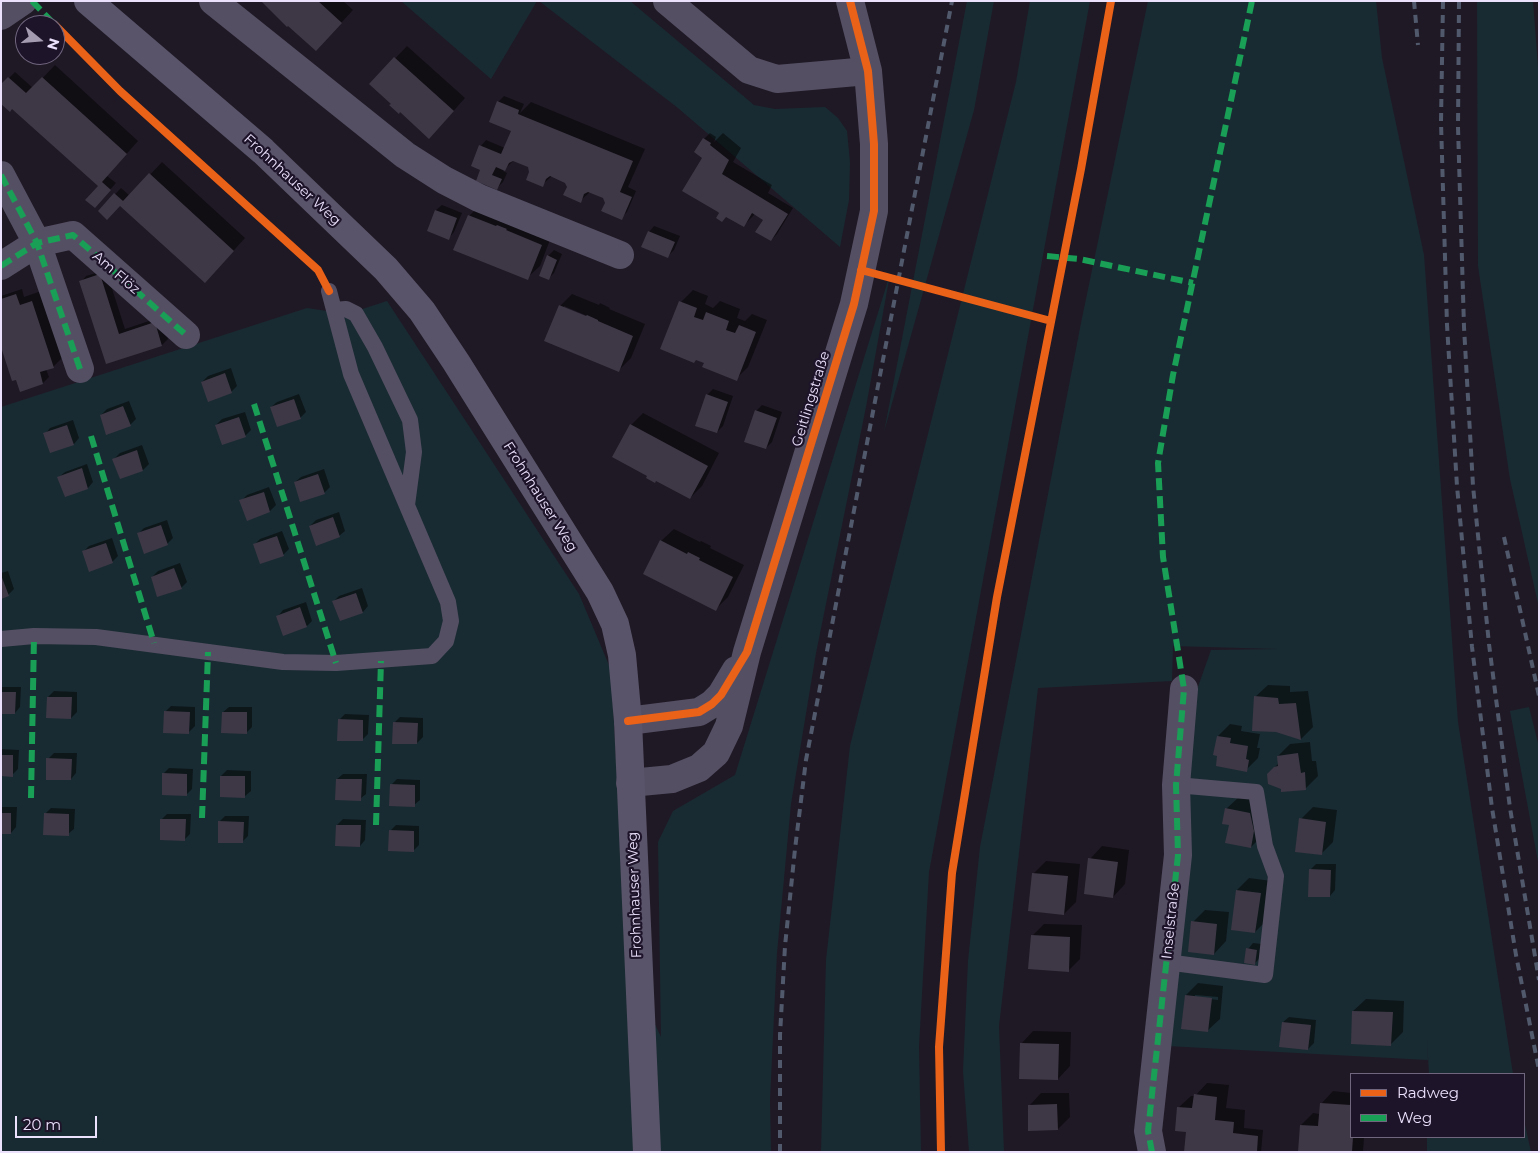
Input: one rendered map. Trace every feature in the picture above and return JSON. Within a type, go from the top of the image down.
[{"type":"main road","name":"Frohnhauser Weg","points":[[88,1],[263,151],[386,269],[422,312],[600,592],[615,624],[622,655],[628,720],[647,1152]]},
{"type":"street","points":[[1,16],[23,1]]},
{"type":"street","points":[[213,1],[405,155],[444,180],[479,198],[620,255]]},
{"type":"street","points":[[667,1],[749,70],[777,79],[868,72]]},
{"type":"street","name":"Geitlingstraße","points":[[630,783],[672,779],[699,768],[716,753],[729,726],[747,652],[854,304],[874,211],[874,144],[868,72],[850,1]]},
{"type":"street","points":[[1,176],[37,243],[80,369]]},
{"type":"street","name":"Am Flöz","points":[[1,266],[37,243],[73,235],[186,335]]},
{"type":"street","name":"Geitlingstraße","points":[[628,720],[699,712],[712,704],[721,695],[747,652]]},
{"type":"street","name":"Inselstraße","points":[[1152,1152],[1148,1131],[1178,855],[1176,785],[1184,689]]},
{"type":"lane","points":[[1,639],[34,636],[96,636],[283,662],[336,663],[432,656],[446,641],[451,621],[448,602],[350,374],[329,292]]},
{"type":"lane","points":[[334,310],[346,309],[356,314],[410,420],[414,452],[407,507]]},
{"type":"lane","points":[[1166,962],[1265,975],[1276,876],[1265,846],[1256,792],[1176,785]]},
{"type":"shaded area","points":[[401,1],[537,1],[491,79]]},
{"type":"shaded area","points":[[539,1],[630,1],[754,105],[775,109],[825,107],[838,118],[847,131],[850,162],[849,200],[840,247],[678,108]]},
{"type":"shaded area","points":[[967,1],[994,1],[974,110],[884,432]]},
{"type":"shaded area","points":[[1030,1],[1090,1],[929,872],[919,1046],[921,1152],[821,1152],[826,960],[850,746],[1016,82]]},
{"type":"shaded area","points":[[1148,1],[1376,1],[1382,58],[1424,255],[1458,722],[1513,1073],[1429,1073],[1427,1039],[1428,1060],[1167,1046],[1186,768],[1194,698],[1211,650],[1277,649],[1173,646],[1172,681],[1038,688],[999,1026],[1004,1152],[969,1152],[963,1071],[968,961],[980,847],[1081,323]]},
{"type":"shaded area","points":[[1477,1],[1533,1],[1539,80],[1539,608],[1510,479],[1478,266]]},
{"type":"shaded area","points":[[890,274],[866,407],[816,653],[791,804],[777,953],[770,1100],[771,1152],[1,1152],[1,407],[307,308],[347,314],[387,301],[579,594],[611,670],[628,967],[661,1037],[658,842],[673,811],[735,775]]},
{"type":"shaded area","points":[[1529,707],[1539,747],[1539,867],[1510,711]]},
{"type":"shaded area","points":[[1525,1125],[1531,1152],[1427,1152],[1427,1138],[1525,1138]]},
{"type":"building","points":[[261,1],[318,1],[342,23],[316,51],[287,27]]},
{"type":"building","points":[[394,57],[454,111],[429,139],[400,112],[399,114],[389,105],[391,104],[369,84]]},
{"type":"building","points":[[8,77],[26,93],[42,77],[127,154],[102,182],[111,190],[95,208],[85,200],[98,186],[12,109],[10,112],[1,104],[1,84]]},
{"type":"building","points":[[497,101],[519,110],[518,114],[633,161],[620,192],[632,197],[622,220],[601,211],[605,203],[603,198],[588,192],[584,194],[581,203],[563,195],[567,187],[565,183],[550,176],[546,179],[543,187],[526,180],[529,172],[528,167],[513,161],[509,163],[505,171],[496,167],[492,175],[502,179],[497,190],[476,181],[480,170],[471,166],[479,145],[501,154],[511,131],[489,122]]},
{"type":"building","points":[[703,138],[729,160],[722,174],[788,214],[771,241],[755,232],[763,220],[752,213],[744,227],[726,217],[722,222],[716,218],[718,212],[682,191],[702,158],[694,152]]},
{"type":"building","points":[[149,173],[234,251],[205,283],[120,206],[107,220],[98,211],[114,193],[123,201]]},
{"type":"building","points":[[435,210],[457,218],[449,240],[427,231]]},
{"type":"building","points":[[468,215],[507,229],[542,245],[528,280],[453,250]]},
{"type":"building","points":[[648,231],[675,242],[668,258],[641,247]]},
{"type":"building","points":[[547,255],[557,260],[549,280],[539,276]]},
{"type":"building","points":[[100,274],[119,334],[155,322],[162,346],[106,364],[79,281]]},
{"type":"building","points":[[16,294],[20,305],[32,301],[54,368],[40,372],[43,384],[20,392],[16,380],[12,381],[1,347],[1,299]]},
{"type":"building","points":[[679,301],[697,308],[694,317],[703,320],[706,312],[729,321],[726,330],[735,333],[739,325],[756,332],[737,381],[702,367],[704,363],[696,360],[694,363],[660,349]]},
{"type":"building","points":[[559,305],[587,315],[633,336],[619,372],[544,341]]},
{"type":"building","points":[[225,373],[232,393],[208,402],[201,382]]},
{"type":"building","points":[[706,394],[728,402],[717,433],[695,426]]},
{"type":"building","points":[[294,399],[301,419],[277,427],[270,407]]},
{"type":"building","points":[[123,406],[131,426],[106,435],[100,415]]},
{"type":"building","points":[[755,410],[777,418],[766,449],[744,442]]},
{"type":"building","points":[[239,417],[246,437],[222,445],[215,425]]},
{"type":"building","points":[[630,424],[708,466],[690,499],[656,481],[655,483],[646,478],[647,476],[612,457]]},
{"type":"building","points":[[67,425],[74,445],[50,453],[43,433]]},
{"type":"building","points":[[137,450],[143,471],[120,479],[112,459]]},
{"type":"building","points":[[82,468],[88,489],[65,497],[57,477]]},
{"type":"building","points":[[318,474],[325,494],[300,502],[294,482]]},
{"type":"building","points":[[264,492],[270,512],[247,521],[239,500]]},
{"type":"building","points":[[333,517],[340,537],[316,546],[309,526]]},
{"type":"building","points":[[161,525],[168,545],[144,554],[137,533]]},
{"type":"building","points":[[277,536],[284,556],[260,564],[253,544]]},
{"type":"building","points":[[660,540],[687,554],[688,552],[700,558],[699,560],[733,577],[716,611],[643,574]]},
{"type":"building","points":[[106,543],[113,563],[89,572],[82,551]]},
{"type":"building","points":[[174,568],[182,589],[157,597],[151,577]]},
{"type":"building","points":[[1,575],[9,596],[1,599]]},
{"type":"building","points":[[356,593],[363,613],[340,621],[332,601]]},
{"type":"building","points":[[300,607],[307,627],[283,636],[276,616]]},
{"type":"building","points":[[1,692],[16,692],[15,714],[1,714]]},
{"type":"building","points":[[1254,696],[1278,698],[1279,704],[1296,703],[1301,740],[1276,732],[1252,731]]},
{"type":"building","points":[[47,697],[72,697],[71,719],[46,718]]},
{"type":"building","points":[[164,711],[190,712],[189,734],[163,733]]},
{"type":"building","points":[[222,712],[247,712],[247,734],[221,733]]},
{"type":"building","points":[[338,719],[363,720],[363,741],[337,741]]},
{"type":"building","points":[[393,722],[418,723],[417,744],[392,744]]},
{"type":"building","points":[[1217,736],[1231,738],[1230,743],[1248,746],[1246,759],[1249,760],[1247,772],[1216,766],[1217,756],[1213,755]]},
{"type":"building","points":[[1298,753],[1301,773],[1305,772],[1306,790],[1281,792],[1281,789],[1268,784],[1267,774],[1274,767],[1278,766],[1277,756]]},
{"type":"building","points":[[1,755],[13,755],[13,777],[1,776]]},
{"type":"building","points":[[46,758],[72,759],[71,780],[46,780]]},
{"type":"building","points":[[162,773],[187,774],[187,796],[162,795]]},
{"type":"building","points":[[220,776],[245,776],[245,798],[220,797]]},
{"type":"building","points":[[336,779],[362,779],[361,801],[335,800]]},
{"type":"building","points":[[390,784],[415,785],[415,807],[389,806]]},
{"type":"building","points":[[1225,808],[1250,813],[1254,831],[1251,848],[1225,843],[1229,825],[1222,824]]},
{"type":"building","points":[[1,813],[11,813],[11,834],[1,834]]},
{"type":"building","points":[[44,813],[69,814],[69,836],[43,835]]},
{"type":"building","points":[[1299,818],[1326,822],[1322,855],[1295,852]]},
{"type":"building","points":[[160,819],[186,819],[185,841],[160,840]]},
{"type":"building","points":[[218,821],[244,822],[243,843],[218,843]]},
{"type":"building","points":[[336,825],[361,825],[360,847],[335,846]]},
{"type":"building","points":[[389,830],[414,831],[414,852],[388,851]]},
{"type":"building","points":[[1088,858],[1118,862],[1113,898],[1084,894]]},
{"type":"building","points":[[1309,869],[1331,870],[1330,897],[1308,897]]},
{"type":"building","points":[[1032,873],[1068,876],[1064,915],[1028,911]]},
{"type":"building","points":[[1236,890],[1261,893],[1255,933],[1231,930]]},
{"type":"building","points":[[1191,921],[1217,924],[1214,955],[1188,952]]},
{"type":"building","points":[[1031,935],[1070,937],[1069,972],[1028,969]]},
{"type":"building","points":[[1246,948],[1257,950],[1255,965],[1244,963]]},
{"type":"building","points":[[1185,995],[1212,998],[1208,1032],[1181,1029]]},
{"type":"building","points":[[1352,1011],[1393,1012],[1391,1046],[1351,1044]]},
{"type":"building","points":[[1282,1022],[1311,1025],[1308,1050],[1279,1047]]},
{"type":"building","points":[[1020,1043],[1059,1044],[1058,1080],[1019,1079]]},
{"type":"building","points":[[1194,1094],[1217,1097],[1215,1120],[1234,1122],[1233,1133],[1258,1136],[1257,1152],[1184,1152],[1186,1132],[1175,1131],[1177,1107],[1192,1108]]},
{"type":"building","points":[[1320,1103],[1350,1105],[1350,1138],[1353,1138],[1352,1152],[1298,1152],[1300,1125],[1318,1126]]},
{"type":"building","points":[[1057,1104],[1058,1130],[1028,1131],[1028,1105]]},
{"type":"railway","points":[[780,1152],[780,1035],[785,946],[806,760],[952,1]]},
{"type":"railway","points":[[1414,1],[1418,45]]},
{"type":"railway","points":[[1443,1],[1441,122],[1447,325],[1457,486],[1472,647],[1492,808],[1516,955],[1539,1070]]},
{"type":"railway","points":[[1459,1],[1458,127],[1464,327],[1473,486],[1489,644],[1510,808],[1539,980]]},
{"type":"railway","points":[[1504,537],[1539,696]]},
{"type":"marked path","points":[[32,1],[45,15]]},
{"type":"marked path","points":[[1152,1152],[1148,1131],[1178,855],[1176,785],[1184,689],[1163,557],[1158,463],[1173,375],[1252,1]]},
{"type":"marked path","points":[[1,175],[37,243],[80,369]]},
{"type":"marked path","points":[[1,266],[37,243],[73,235],[186,335]]},
{"type":"marked path","points":[[1047,256],[1079,259],[1193,283]]},
{"type":"marked path","points":[[254,404],[336,663]]},
{"type":"marked path","points":[[91,436],[154,643]]},
{"type":"marked path","points":[[31,798],[34,636]]},
{"type":"marked path","points":[[202,818],[208,652]]},
{"type":"marked path","points":[[376,825],[381,661]]},
{"type":"cycle path","points":[[628,721],[699,712],[712,704],[721,695],[747,652],[854,304],[874,211],[874,144],[868,71],[850,1]]},
{"type":"cycle path","points":[[941,1152],[939,1047],[952,873],[997,597],[1081,169],[1111,1]]},
{"type":"cycle path","points":[[65,35],[120,91],[318,270],[329,291]]},
{"type":"cycle path","points":[[861,270],[1051,321]]}]
